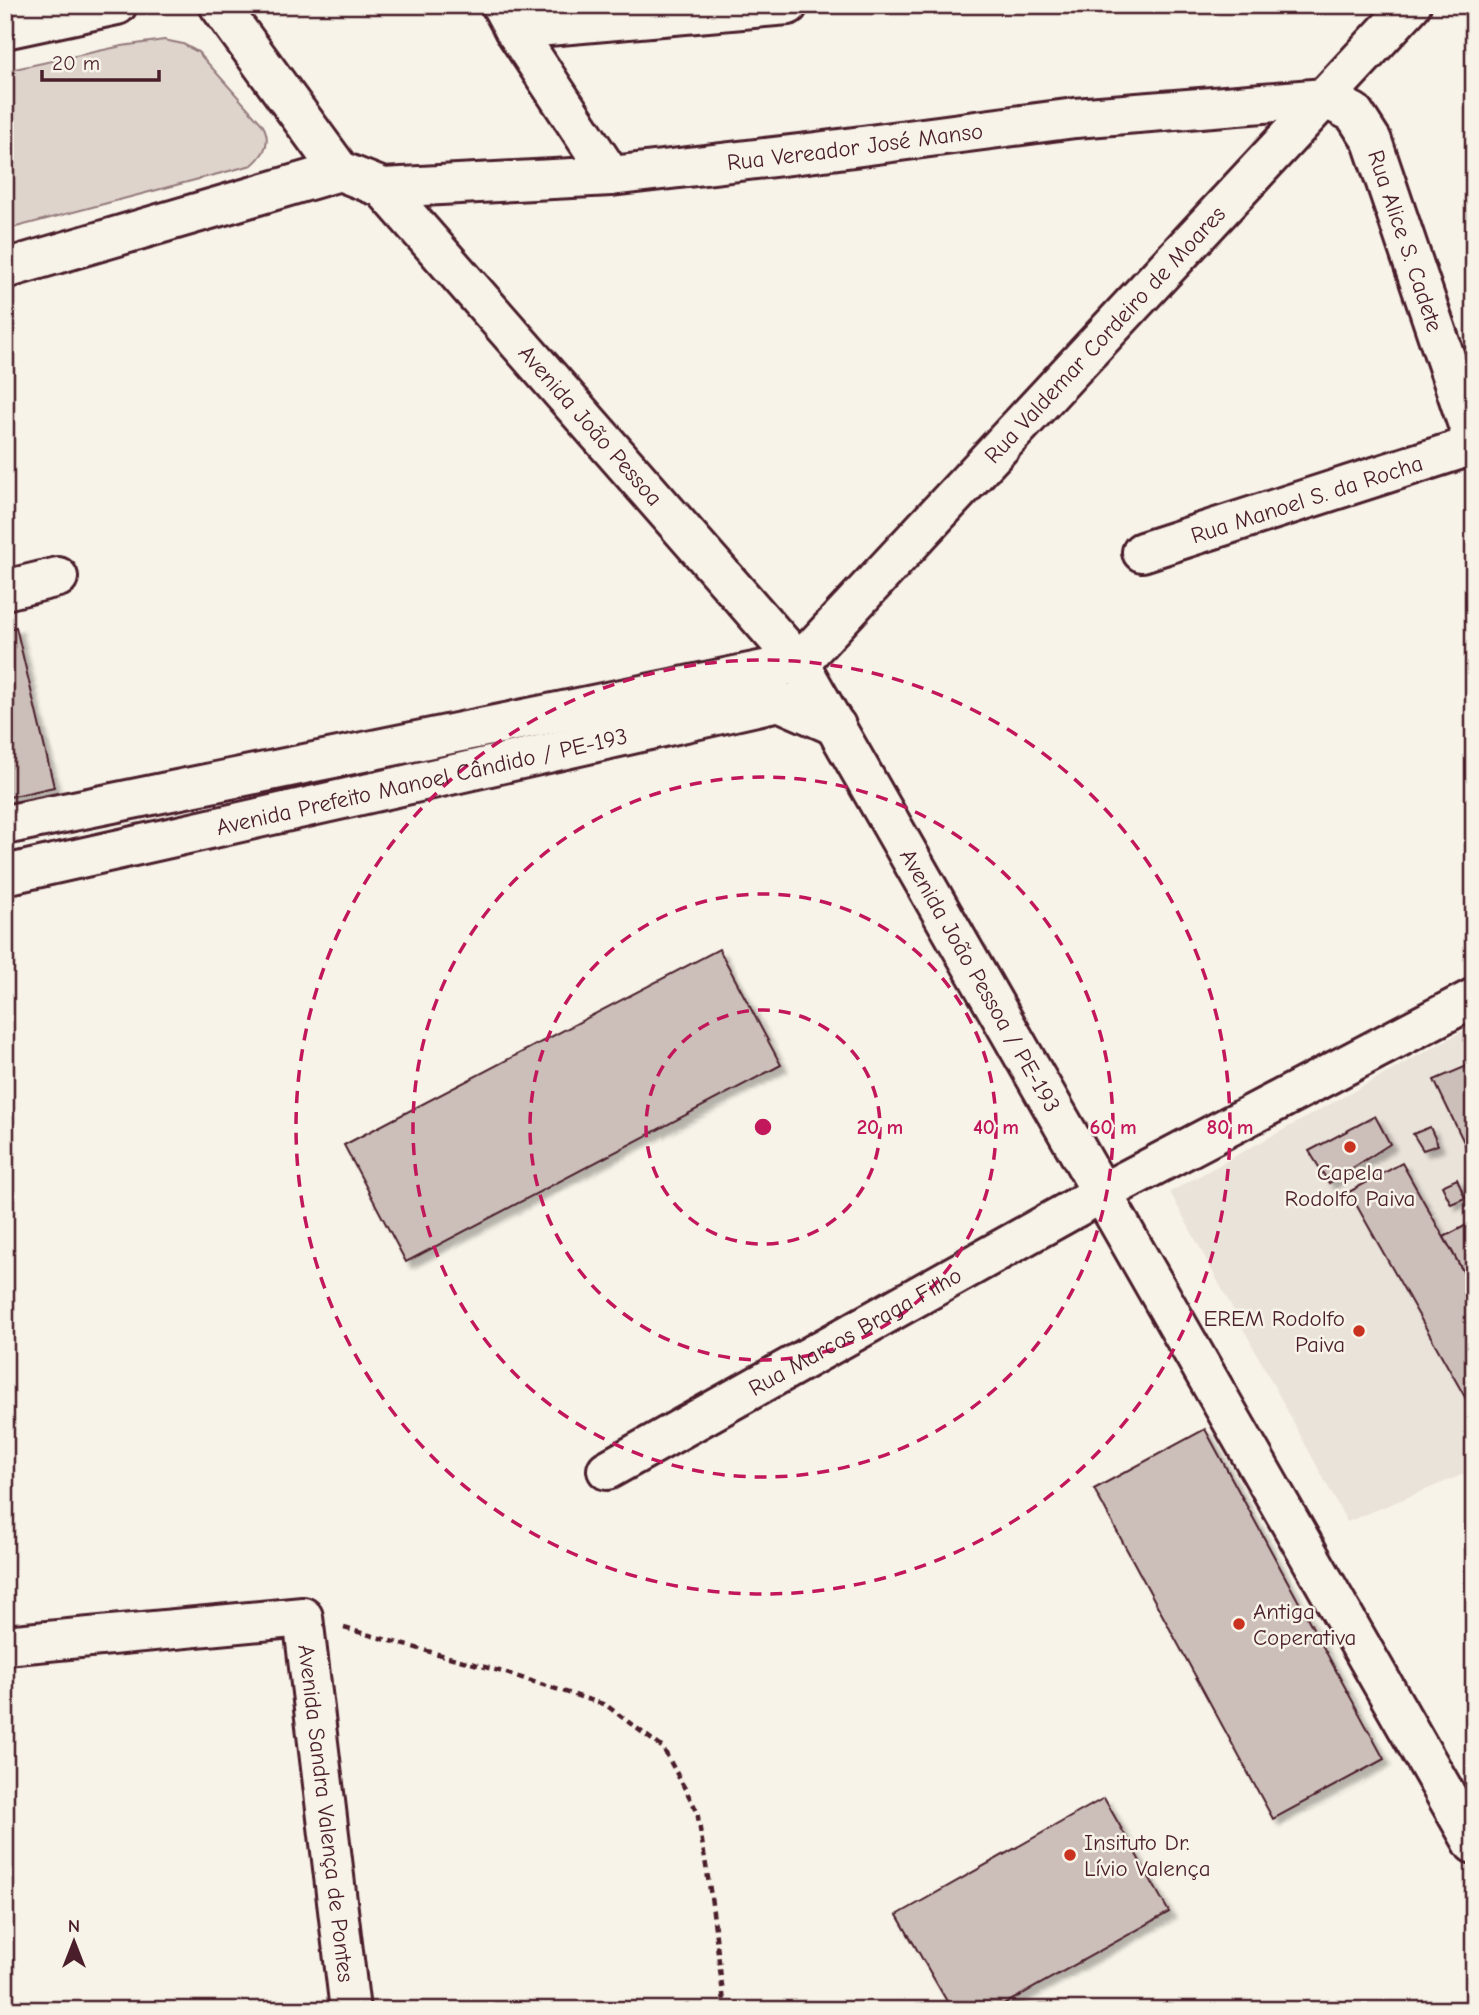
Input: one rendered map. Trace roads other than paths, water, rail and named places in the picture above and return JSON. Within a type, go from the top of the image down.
[{"type":"main road","points":[[5,28],[117,5]]},
{"type":"main road","points":[[219,5],[340,171],[383,187]]},
{"type":"main road","points":[[508,17],[788,5]]},
{"type":"main road","name":"Rua Valdemar Cordeiro de Moares","points":[[799,663],[1411,5]]},
{"type":"main road","points":[[508,17],[611,176]]},
{"type":"main road","name":"Rua Vereador José Manso","points":[[383,187],[611,176],[1075,118],[1325,98]]},
{"type":"main road","name":"Rua Alice S. Cadete","points":[[1325,98],[1354,113],[1372,141],[1474,444]]},
{"type":"main road","points":[[5,269],[340,171]]},
{"type":"main road","name":"Avenida João Pessoa","points":[[383,187],[799,663]]},
{"type":"main road","name":"Rua Manoel S. da Rocha","points":[[1142,552],[1474,444]]},
{"type":"main road","points":[[5,590],[58,577]]},
{"type":"main road","name":"Avenida João Pessoa / PE-193","points":[[799,663],[1474,1844]]},
{"type":"main road","name":"Avenida Prefeito Manoel Cândido / PE-193","points":[[5,825],[799,663]]},
{"type":"main road","name":"Avenida Prefeito Manoel Cândido / PE-193","points":[[5,875],[779,701],[836,726]]},
{"type":"main road","name":"Rua Marcos Braga Filho","points":[[607,1470],[1102,1193],[1474,998]]},
{"type":"main road","name":"Avenida Sandra Valença de Pontes","points":[[5,1645],[303,1617],[350,2010]]},
{"type":"place","name":"Capela Rodolfo Paiva","points":[[1350,1147]]},
{"type":"place","name":"EREM Rodolfo Paiva","points":[[1359,1331]]},
{"type":"place","name":"Antiga Coperativa","points":[[1239,1624]]},
{"type":"place","name":"Insituto Dr. Lívio Valença","points":[[1070,1855]]}]
